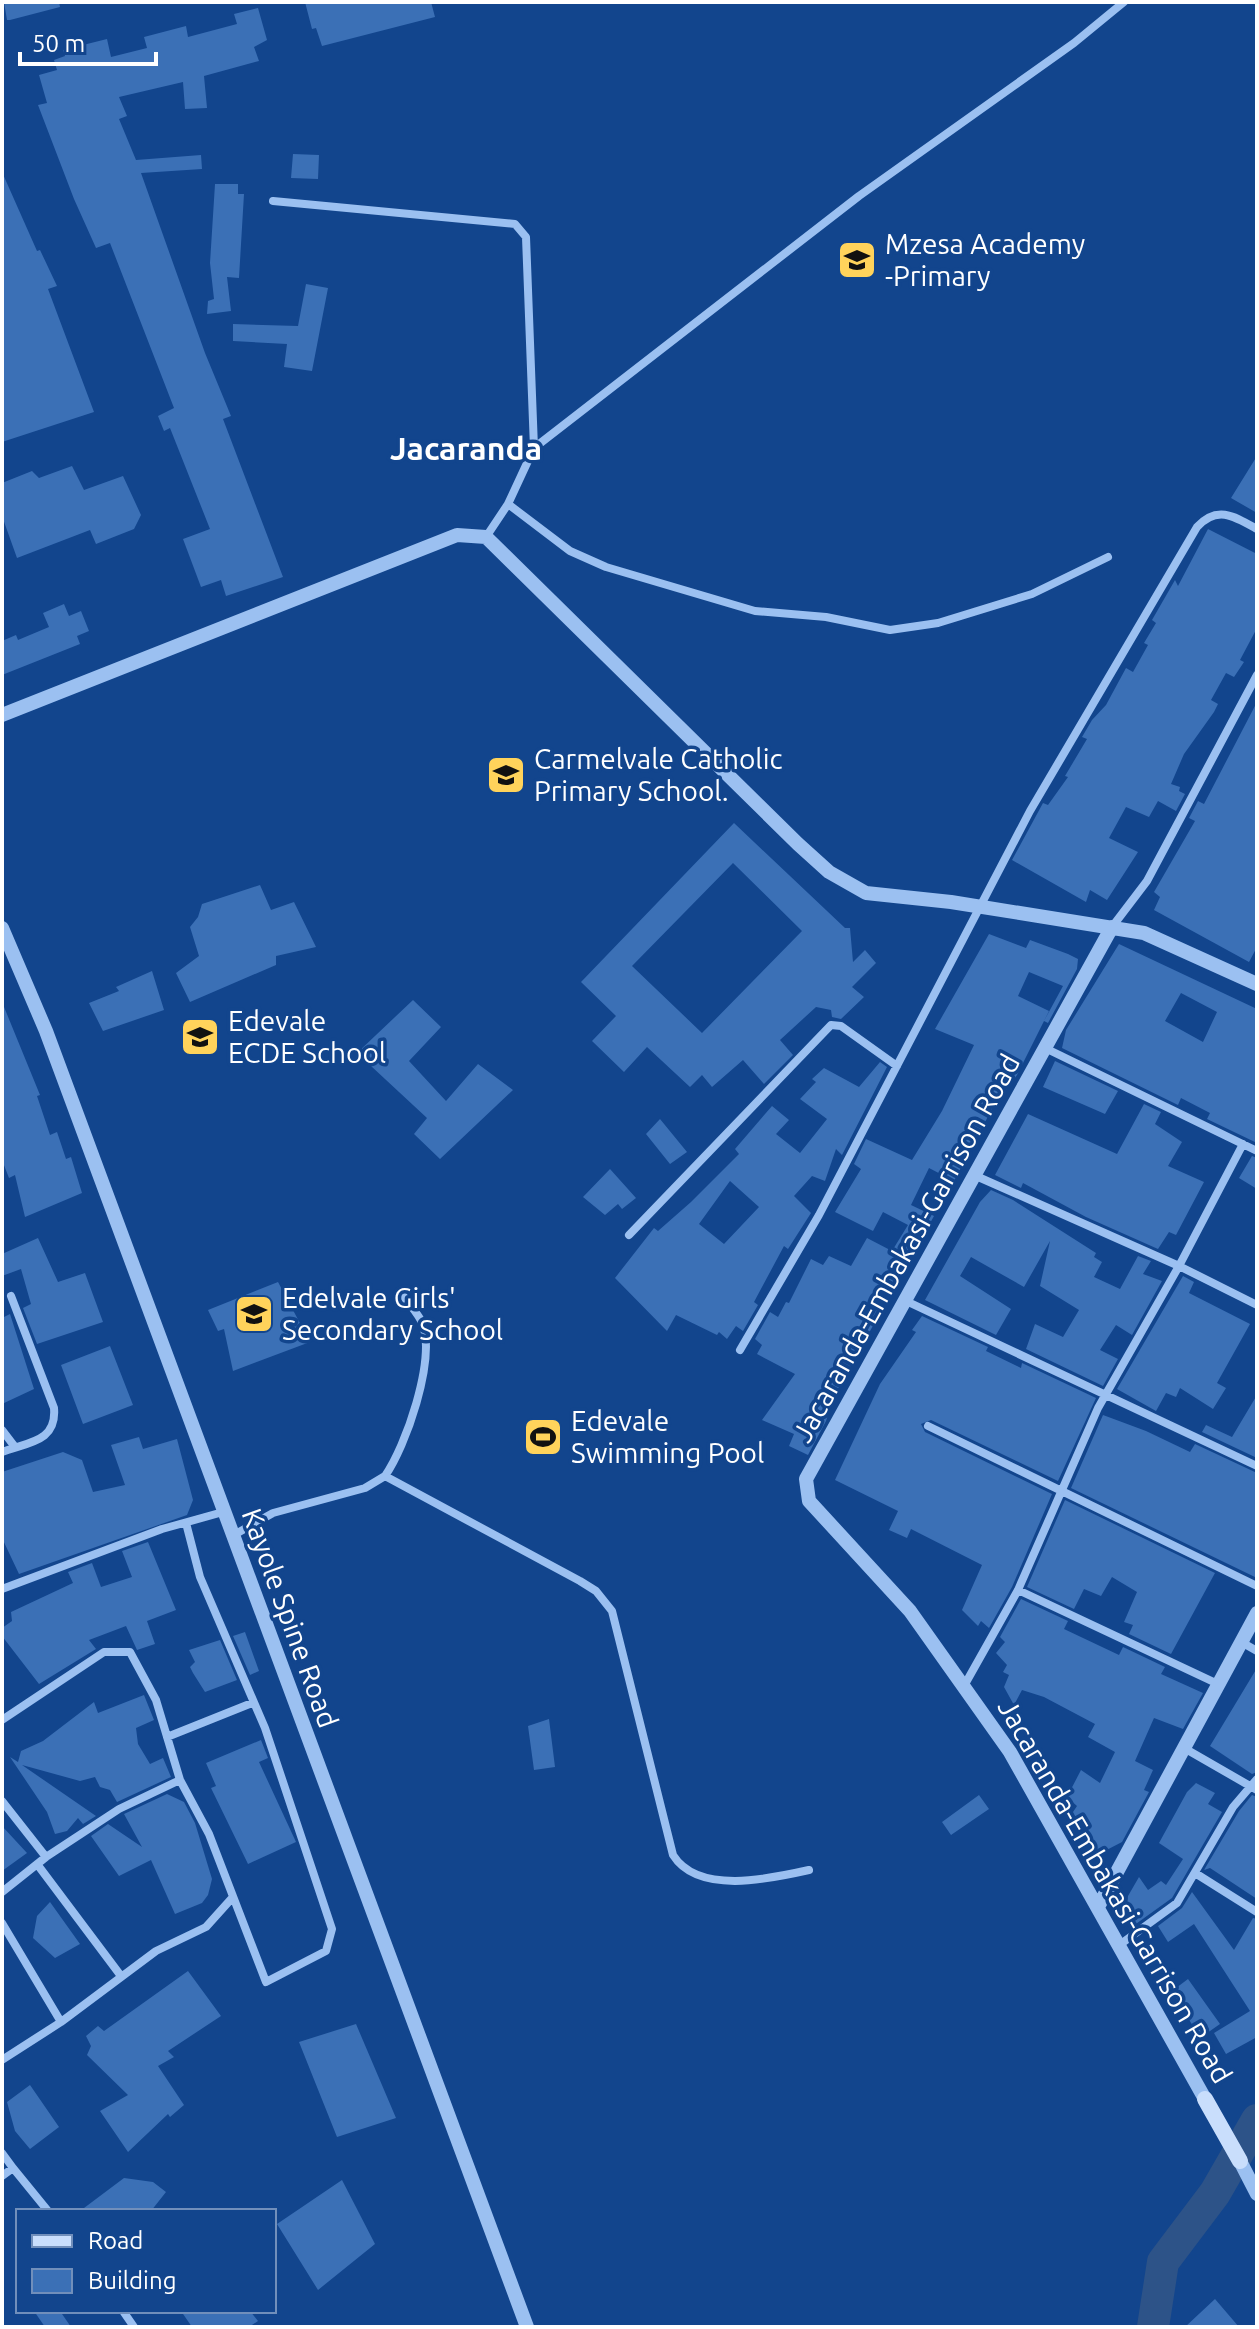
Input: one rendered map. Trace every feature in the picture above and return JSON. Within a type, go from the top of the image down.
[{"type":"main road","name":"Jacaranda-Embakasi-Garrison Road","points":[[1205,2099],[1240,2161]]},
{"type":"street","points":[[534,448],[859,196],[1074,43],[1124,2]]},
{"type":"street","points":[[273,201],[515,224],[528,247],[534,448],[508,504],[486,537]]},
{"type":"street","points":[[508,504],[570,551],[606,567],[755,611],[826,617],[890,630],[938,623],[1032,594],[1108,557]]},
{"type":"street","points":[[740,1350],[819,1215],[1030,811],[1197,527],[1207,517],[1229,513],[1257,529]]},
{"type":"street","points":[[2,715],[457,535],[486,537],[829,872],[866,893],[1144,933],[1257,984]]},
{"type":"street","points":[[1112,927],[1147,881],[1257,675]]},
{"type":"street","name":"Jacaranda-Embakasi-Garrison Road","points":[[1112,927],[806,1479],[805,1489],[818,1512],[910,1611],[1010,1752],[1205,2099]]},
{"type":"street","name":"Kayole Spine Road","points":[[2,928],[46,1031],[527,2327]]},
{"type":"street","points":[[629,1235],[831,1025],[841,1026],[897,1066]]},
{"type":"street","points":[[1047,1049],[1257,1151]]},
{"type":"street","points":[[964,1686],[1018,1590],[1098,1408],[1109,1394],[1243,1144]]},
{"type":"street","points":[[976,1176],[1179,1266],[1257,1305]]},
{"type":"street","points":[[232,1536],[273,1513],[365,1488],[385,1476],[401,1454],[416,1412],[424,1353],[423,1326],[402,1294]]},
{"type":"street","points":[[2,1452],[42,1439],[52,1431],[55,1420],[54,1408],[11,1296]]},
{"type":"street","points":[[906,1301],[1257,1466]]},
{"type":"street","points":[[928,1426],[1257,1586]]},
{"type":"street","points":[[2,1430],[15,1447]]},
{"type":"street","points":[[385,1476],[580,1581],[596,1591],[612,1611],[650,1769],[673,1855],[679,1866],[700,1879],[779,1877],[809,1870]]},
{"type":"street","points":[[2,1589],[223,1512]]},
{"type":"street","points":[[2,1720],[87,1661],[104,1652],[130,1652],[137,1659],[180,1780],[209,1834],[266,1982],[330,1946],[332,1929],[265,1728],[200,1577],[186,1523]]},
{"type":"street","points":[[1018,1590],[1218,1684]]},
{"type":"street","points":[[1098,1907],[1257,1613]]},
{"type":"street","points":[[1243,1643],[1257,1651]]},
{"type":"street","points":[[167,1737],[252,1703]]},
{"type":"street","points":[[1118,1946],[1177,1903],[1233,1807],[1255,1785],[1184,1748]]},
{"type":"street","points":[[2,1892],[46,1857],[119,1809],[180,1780]]},
{"type":"street","points":[[2,1801],[46,1857]]},
{"type":"street","points":[[37,1864],[121,1976]]},
{"type":"street","points":[[1195,1873],[1257,1912]]},
{"type":"street","points":[[2,2060],[61,2022],[156,1951],[206,1927],[233,1897]]},
{"type":"street","points":[[2,1923],[61,2022]]},
{"type":"street","points":[[2,2153],[46,2209]]},
{"type":"street","name":"Jacaranda-Embakasi-Garrison Road","points":[[1240,2161],[1257,2194]]},
{"type":"street","points":[[2,2176],[13,2168]]},
{"type":"building","points":[[4,2],[59,2],[60,7],[7,20]]},
{"type":"building","points":[[305,2],[431,2],[435,17],[322,46],[316,28],[312,29]]},
{"type":"building","points":[[258,8],[267,40],[254,47],[259,61],[204,76],[207,108],[185,109],[183,82],[119,97],[127,116],[119,119],[136,160],[201,155],[202,169],[141,173],[205,353],[231,416],[223,419],[283,577],[226,596],[221,580],[201,587],[183,539],[210,529],[170,428],[164,431],[158,416],[174,408],[110,243],[96,248],[74,199],[38,105],[47,103],[39,75],[57,70],[54,60],[65,56],[63,50],[107,39],[111,57],[147,48],[144,37],[186,26],[188,37],[237,24],[234,14]]},
{"type":"building","points":[[293,154],[319,155],[318,179],[291,178]]},
{"type":"building","points":[[2,172],[37,251],[40,250],[57,286],[48,289],[94,412],[2,442]]},
{"type":"building","points":[[215,184],[238,184],[238,194],[244,194],[239,278],[227,277],[231,311],[207,314],[208,301],[214,299],[210,263]]},
{"type":"building","points":[[306,284],[328,288],[312,371],[284,367],[287,344],[233,341],[233,324],[298,326]]},
{"type":"building","points":[[1257,456],[1257,513],[1231,498]]},
{"type":"building","points":[[72,466],[84,490],[123,476],[141,515],[134,529],[96,544],[90,530],[17,558],[2,516],[2,483],[32,471],[39,478]]},
{"type":"building","points":[[1208,529],[1257,554],[1257,628],[1240,660],[1244,662],[1234,677],[1226,673],[1211,700],[1218,704],[1214,712],[1184,754],[1171,784],[1180,787],[1179,791],[1185,794],[1176,811],[1158,801],[1149,817],[1126,807],[1109,838],[1138,852],[1107,900],[1090,890],[1086,902],[1012,860],[1043,803],[1048,805],[1068,777],[1065,776],[1087,739],[1082,737],[1092,720],[1106,705],[1126,668],[1133,672],[1148,645],[1144,643],[1156,623],[1152,620],[1175,580],[1178,586]]},
{"type":"building","points":[[64,604],[69,616],[81,611],[89,631],[77,636],[80,644],[2,675],[2,641],[16,635],[18,640],[49,627],[43,613]]},
{"type":"building","points":[[1257,702],[1257,947],[1249,962],[1154,910],[1160,897],[1154,892],[1195,821],[1189,818],[1198,801],[1204,804]]},
{"type":"building","points":[[734,823],[845,928],[850,928],[853,962],[865,950],[876,963],[852,987],[864,997],[841,1019],[832,1017],[831,1010],[816,1007],[780,1040],[793,1055],[764,1084],[743,1060],[712,1087],[702,1075],[690,1087],[647,1047],[624,1072],[592,1041],[616,1016],[581,982]],"holes":[[[733,863],[802,931],[702,1033],[632,966]]]},
{"type":"building","points":[[260,885],[271,910],[294,902],[316,947],[276,956],[276,965],[190,1002],[176,973],[199,956],[190,927],[198,917],[202,904]]},
{"type":"building","points":[[989,934],[1026,948],[1030,940],[1068,954],[1078,959],[1077,969],[1048,1023],[1044,1021],[1017,1075],[993,1107],[954,1181],[929,1168],[911,1205],[934,1216],[835,1394],[826,1421],[808,1455],[789,1446],[794,1434],[762,1420],[795,1374],[757,1354],[762,1345],[755,1339],[770,1312],[778,1317],[786,1302],[789,1303],[811,1259],[823,1265],[829,1256],[851,1266],[867,1238],[892,1251],[908,1225],[883,1212],[873,1231],[835,1212],[861,1169],[854,1164],[866,1139],[912,1160],[942,1111],[974,1045],[935,1029]],"holes":[[[1029,972],[1063,986],[1044,1021],[1049,1011],[1018,996]]]},
{"type":"building","points":[[1119,944],[1257,1009],[1257,1143],[1207,1119],[1210,1113],[1181,1098],[1178,1105],[1062,1048],[1066,1030]],"holes":[[[1181,993],[1217,1012],[1203,1042],[1165,1021]]]},
{"type":"building","points":[[152,971],[164,1010],[103,1031],[89,1003],[119,991],[116,987]]},
{"type":"building","points":[[413,1000],[441,1027],[409,1061],[446,1101],[478,1064],[513,1090],[440,1159],[414,1134],[427,1118],[357,1053]]},
{"type":"building","points":[[2,1002],[40,1095],[37,1096],[50,1135],[57,1132],[66,1159],[71,1157],[82,1193],[25,1217],[15,1175],[9,1178],[2,1160]]},
{"type":"building","points":[[1055,1061],[1118,1091],[1105,1114],[1043,1087]]},
{"type":"building","points":[[880,1062],[887,1067],[842,1155],[836,1149],[825,1181],[812,1176],[794,1196],[811,1213],[788,1249],[784,1246],[754,1302],[758,1305],[743,1331],[736,1326],[727,1339],[719,1332],[717,1335],[676,1315],[667,1331],[615,1278],[654,1228],[658,1231],[739,1154],[735,1149],[772,1106],[789,1120],[776,1134],[800,1153],[827,1119],[800,1099],[816,1082],[812,1079],[824,1068],[859,1087]],"holes":[[[730,1181],[759,1207],[724,1244],[699,1224]]]},
{"type":"building","points":[[1144,1104],[1161,1112],[1155,1124],[1182,1142],[1168,1166],[1204,1182],[1176,1235],[1169,1232],[1158,1249],[1086,1217],[1023,1183],[1021,1188],[995,1175],[1028,1114],[1117,1154]]},
{"type":"building","points":[[660,1119],[687,1152],[670,1164],[646,1134]]},
{"type":"building","points":[[1252,1156],[1257,1158],[1257,1189],[1239,1178]]},
{"type":"building","points":[[610,1169],[636,1198],[622,1209],[618,1204],[605,1215],[583,1197]]},
{"type":"building","points":[[991,1190],[1013,1200],[1096,1253],[1094,1257],[1102,1262],[1094,1277],[1120,1289],[1138,1256],[1151,1261],[1143,1274],[1162,1281],[1132,1335],[1116,1325],[1100,1350],[1118,1359],[1103,1386],[1026,1349],[1035,1324],[1063,1337],[1079,1310],[1040,1286],[1050,1241],[1024,1287],[971,1257],[960,1276],[1011,1309],[996,1335],[925,1300],[980,1202]]},
{"type":"building","points":[[38,1238],[58,1282],[85,1273],[103,1322],[37,1344],[23,1308],[31,1304],[21,1269],[2,1276],[2,1254]]},
{"type":"building","points":[[1183,1276],[1194,1282],[1189,1293],[1250,1324],[1217,1383],[1226,1388],[1213,1409],[1180,1388],[1176,1397],[1166,1393],[1156,1411],[1117,1389]]},
{"type":"building","points":[[278,1282],[310,1342],[233,1371],[224,1329],[218,1331],[208,1310]]},
{"type":"building","points":[[10,1314],[34,1389],[2,1404],[2,1318]]},
{"type":"building","points":[[922,1316],[988,1347],[986,1351],[1021,1368],[1022,1363],[1096,1398],[1058,1481],[931,1420],[921,1424],[925,1432],[1052,1494],[1012,1587],[989,1628],[981,1621],[978,1626],[962,1610],[982,1565],[911,1529],[907,1538],[889,1530],[898,1511],[835,1480],[880,1384],[916,1332],[912,1330]]},
{"type":"building","points":[[110,1346],[133,1405],[83,1424],[61,1365]]},
{"type":"building","points":[[1257,1395],[1257,1458],[1202,1432],[1206,1425],[1232,1437]]},
{"type":"building","points":[[1103,1415],[1190,1452],[1195,1444],[1257,1473],[1257,1578],[1071,1488]]},
{"type":"building","points":[[139,1437],[143,1449],[177,1439],[193,1500],[187,1515],[19,1574],[2,1538],[2,1472],[63,1452],[82,1460],[93,1492],[125,1485],[111,1445]]},
{"type":"building","points":[[1065,1500],[1215,1573],[1171,1654],[1129,1634],[1133,1625],[1124,1622],[1137,1592],[1112,1577],[1101,1596],[1084,1589],[1074,1609],[1027,1587]]},
{"type":"building","points":[[148,1542],[176,1610],[147,1621],[155,1644],[137,1650],[126,1626],[89,1640],[96,1649],[39,1684],[2,1636],[2,1628],[12,1621],[11,1612],[73,1583],[68,1572],[92,1563],[101,1587],[132,1577],[122,1551]]},
{"type":"building","points":[[1021,1599],[1068,1621],[1064,1629],[1119,1655],[1123,1647],[1165,1667],[1161,1674],[1203,1693],[1183,1729],[1154,1718],[1135,1761],[1153,1770],[1144,1790],[1149,1792],[1122,1842],[1095,1856],[1073,1812],[1077,1806],[1067,1797],[1081,1770],[1100,1783],[1115,1752],[1088,1737],[1095,1724],[1044,1697],[1022,1690],[1014,1705],[1004,1687],[1009,1675],[1003,1672],[1007,1665],[996,1653],[1005,1642],[1000,1637]]},
{"type":"building","points":[[245,1632],[259,1671],[250,1675],[233,1636]]},
{"type":"building","points":[[220,1640],[237,1680],[205,1692],[190,1667],[195,1662],[189,1650]]},
{"type":"building","points":[[1257,1668],[1257,1772],[1252,1774],[1210,1746]]},
{"type":"building","points":[[144,1695],[154,1720],[136,1728],[138,1744],[150,1764],[163,1758],[171,1777],[117,1802],[110,1790],[100,1787],[95,1777],[80,1781],[22,1765],[96,1816],[83,1824],[78,1818],[67,1831],[55,1834],[47,1812],[10,1757],[18,1762],[21,1751],[43,1741],[94,1702],[98,1713]]},
{"type":"building","points":[[549,1719],[555,1767],[534,1770],[528,1726]]},
{"type":"building","points":[[261,1740],[268,1758],[259,1762],[296,1842],[248,1864],[211,1788],[216,1786],[206,1763]]},
{"type":"building","points":[[1196,1783],[1215,1793],[1208,1804],[1222,1812],[1172,1898],[1133,1926],[1126,1915],[1128,1896],[1139,1877],[1148,1890],[1161,1881],[1166,1885],[1183,1859],[1159,1843],[1187,1792]]},
{"type":"building","points":[[167,1794],[184,1802],[195,1823],[212,1879],[208,1895],[202,1903],[175,1914],[151,1860],[119,1876],[91,1836],[108,1824],[142,1847],[124,1814]]},
{"type":"building","points":[[979,1795],[989,1809],[951,1835],[942,1822]]},
{"type":"building","points":[[1252,1795],[1257,1797],[1257,1899],[1210,1868],[1204,1870]]},
{"type":"building","points":[[2,1826],[27,1853],[2,1871]]},
{"type":"building","points":[[1192,1892],[1234,1950],[1253,1918],[1257,1919],[1257,2037],[1226,2054],[1214,2033],[1250,2011],[1194,1924],[1168,1942],[1158,1926],[1182,1908]]},
{"type":"building","points":[[50,1902],[80,1944],[55,1958],[33,1938],[37,1916]]},
{"type":"building","points":[[188,1971],[221,2016],[168,2051],[174,2057],[158,2066],[184,2105],[170,2117],[168,2114],[128,2152],[100,2111],[128,2095],[87,2055],[91,2046],[86,2036],[98,2026],[104,2031]]},
{"type":"building","points":[[1188,1979],[1220,2024],[1200,2038],[1172,1991]]},
{"type":"building","points":[[356,2024],[396,2118],[337,2137],[299,2042]]},
{"type":"building","points":[[30,2085],[59,2127],[30,2149],[15,2131],[7,2102]]},
{"type":"building","points":[[124,2178],[153,2182],[166,2192],[153,2209],[83,2209]]},
{"type":"building","points":[[342,2180],[375,2244],[318,2290],[277,2224]]},
{"type":"building","points":[[1215,2299],[1239,2327],[1185,2327]]},
{"type":"building","points":[[35,2313],[61,2313],[71,2327],[45,2327]]},
{"type":"building","points":[[182,2313],[252,2313],[258,2321],[249,2327],[192,2327]]},
{"type":"waterway","points":[[1153,2327],[1163,2262],[1215,2193],[1257,2120]]},
{"type":"place","name":"Mzesa Academy -Primary","points":[[857,260]]},
{"type":"place","name":"Carmelvale Catholic Primary School.","points":[[506,775]]},
{"type":"place","name":"Edevale ECDE School","points":[[200,1037]]},
{"type":"place","name":"Edelvale Girls' Secondary School","points":[[254,1314]]},
{"type":"place","name":"Edevale Swimming Pool","points":[[543,1437]]},
{"type":"district","name":"Jacaranda","points":[[466,449]]}]
